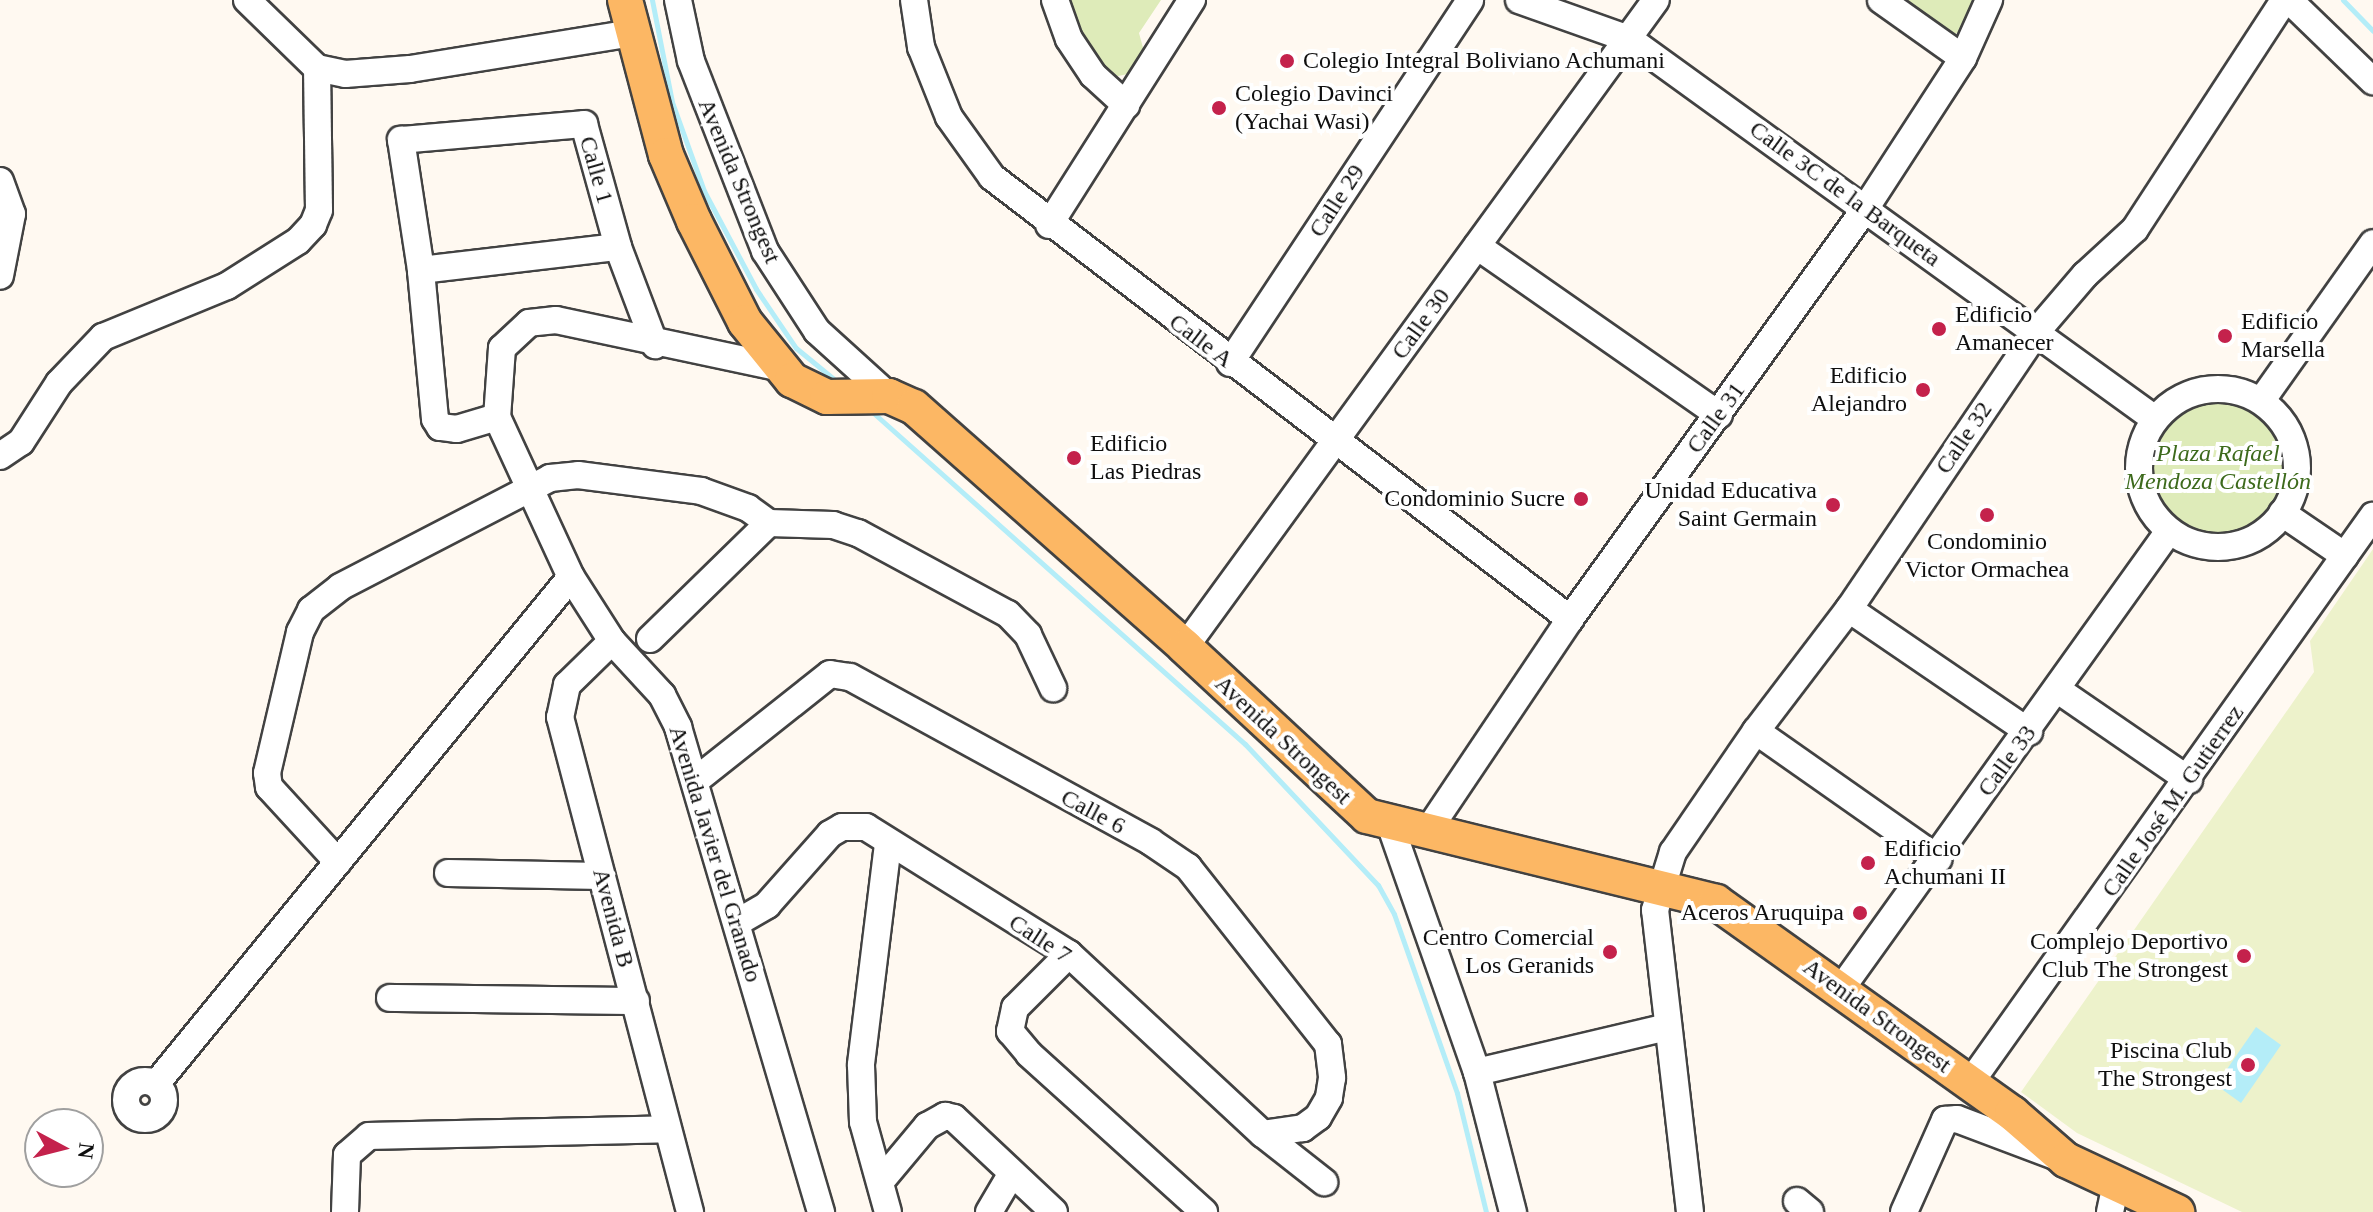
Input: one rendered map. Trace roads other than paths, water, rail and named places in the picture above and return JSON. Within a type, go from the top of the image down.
[{"type":"main road","points":[[625,0],[666,155],[694,221],[745,322],[777,367],[807,391],[868,396]]},
{"type":"main road","name":"Avenida Strongest","points":[[868,396],[914,407],[1185,647],[1343,799],[1390,824],[1429,829],[1636,886],[1659,887],[1716,902],[1970,1083],[2113,1198],[2177,1212]]},
{"type":"street","points":[[247,0],[317,68],[345,74],[410,69],[633,33]]},
{"type":"street","name":"Avenida Strongest","points":[[678,0],[691,61],[765,251],[817,331],[868,396]]},
{"type":"street","name":"Calle A","points":[[914,0],[921,47],[949,117],[992,177],[1049,225],[1570,619]]},
{"type":"street","points":[[1055,0],[1069,39],[1093,75],[1126,105]]},
{"type":"street","points":[[1049,225],[1192,0]]},
{"type":"street","name":"Calle 29","points":[[1230,363],[1470,0]]},
{"type":"street","name":"Calle 3C de la Barqueta","points":[[1519,0],[1629,39],[2155,419]]},
{"type":"street","name":"Calle 30","points":[[1185,647],[1656,0]]},
{"type":"street","points":[[1881,0],[1963,58]]},
{"type":"street","name":"Calle 31","points":[[1429,829],[1570,619],[1865,209],[1963,58],[1989,0]]},
{"type":"street","points":[[2286,0],[2373,81]]},
{"type":"street","name":"Calle 32","points":[[1690,1212],[1655,910],[1659,887],[1673,852],[1756,731],[1849,609],[2037,331],[2085,275],[2135,229],[2286,0]]},
{"type":"street","points":[[0,456],[21,442],[59,383],[103,337],[227,286],[298,241],[313,225],[319,210],[317,68]]},
{"type":"street","name":"Calle 1","points":[[421,270],[401,140],[584,124],[618,247],[655,345]]},
{"type":"street","points":[[0,181],[12,214],[0,276]]},
{"type":"street","points":[[2262,400],[2373,243]]},
{"type":"street","points":[[1477,246],[1719,415]]},
{"type":"street","points":[[618,247],[421,270],[435,419],[440,427],[457,429],[497,417],[502,348],[529,323],[556,320],[655,345],[777,367]]},
{"type":"street","points":[[2221,388],[2262,400],[2293,445],[2295,480],[2282,513],[2265,532],[2217,547],[2169,531],[2152,513],[2140,478],[2143,441],[2155,419],[2173,402],[2196,391],[2221,388]]},
{"type":"street","name":"Avenida Javier del Granado","points":[[497,417],[571,577],[612,641],[662,695],[695,781],[738,922],[815,1211]]},
{"type":"street","points":[[338,862],[281,804],[269,787],[267,773],[300,632],[311,610],[340,587],[530,484],[578,475],[701,491],[748,508],[769,523],[833,525],[858,533],[1008,614],[1028,635],[1053,688]]},
{"type":"street","points":[[2282,513],[2345,556]]},
{"type":"street","name":"Calle José M. Gutierrez","points":[[1970,1083],[2189,780],[2373,516]]},
{"type":"street","points":[[650,639],[769,523]]},
{"type":"street","name":"Calle 33","points":[[1841,989],[2029,732],[2169,531]]},
{"type":"street","points":[[156,1084],[571,577]]},
{"type":"street","points":[[1849,609],[2029,732]]},
{"type":"street","name":"Avenida B","points":[[612,641],[567,685],[560,705],[601,876],[690,1212]]},
{"type":"street","name":"Calle 6","points":[[695,781],[830,674],[850,677],[1151,842],[1188,867],[1328,1044],[1332,1078],[1329,1098],[1318,1117],[1303,1128],[1263,1134]]},
{"type":"street","points":[[2058,690],[2189,780]]},
{"type":"street","points":[[1756,731],[1938,859]]},
{"type":"street","points":[[1390,824],[1477,1072],[1513,1212]]},
{"type":"street","name":"Calle 7","points":[[738,922],[767,905],[811,853],[842,827],[866,827],[888,844],[1069,954],[1263,1134],[1324,1182]]},
{"type":"street","points":[[888,844],[861,1065],[863,1122],[888,1212]]},
{"type":"street","points":[[448,873],[601,876]]},
{"type":"street","points":[[1069,954],[1015,1008],[1010,1031],[1029,1054],[1204,1212]]},
{"type":"street","points":[[390,998],[636,1001]]},
{"type":"street","points":[[1477,1072],[1667,1027]]},
{"type":"street","points":[[881,1181],[927,1126],[945,1116],[954,1118],[1054,1212]]},
{"type":"street","points":[[1907,1211],[1945,1120],[1957,1119],[2066,1160]]},
{"type":"street","points":[[345,1212],[349,1149],[369,1136],[667,1129]]},
{"type":"street","points":[[989,1212],[1012,1173]]},
{"type":"water","name":"Piscina Club The Strongest","points":[[2256,1027],[2281,1045],[2241,1103],[2216,1085]]},
{"type":"waterway","points":[[652,0],[672,102],[704,191],[756,289],[796,348],[840,384]]},
{"type":"waterway","points":[[2343,0],[2373,31]]},
{"type":"waterway","points":[[869,409],[1245,744],[1378,885],[1394,914],[1457,1093],[1486,1212]]},
{"type":"place","name":"Colegio Integral Boliviano Achumani","points":[[1287,61]]},
{"type":"place","name":"Colegio Davinci (Yachai Wasi)","points":[[1219,108]]},
{"type":"place","name":"Edificio Amanecer","points":[[1939,329]]},
{"type":"place","name":"Edificio Marsella","points":[[2225,336]]},
{"type":"place","name":"Edificio Alejandro","points":[[1923,390]]},
{"type":"place","name":"Edificio Las Piedras","points":[[1074,458]]},
{"type":"place","name":"Condominio Sucre","points":[[1581,499]]},
{"type":"place","name":"Unidad Educativa Saint Germain","points":[[1833,505]]},
{"type":"place","name":"Condominio Victor Ormachea","points":[[1987,515]]},
{"type":"place","name":"Edificio Achumani II","points":[[1868,863]]},
{"type":"place","name":"Aceros Aruquipa","points":[[1860,913]]},
{"type":"place","name":"Centro Comercial Los Geranids","points":[[1610,952]]},
{"type":"place","name":"Complejo Deportivo Club The Strongest","points":[[2244,956]]},
{"type":"place","name":"Piscina Club The Strongest","points":[[2248,1065]]},
{"type":"park label","name":"Plaza Rafael Mendoza Castellón","points":[[2218,468]]}]
